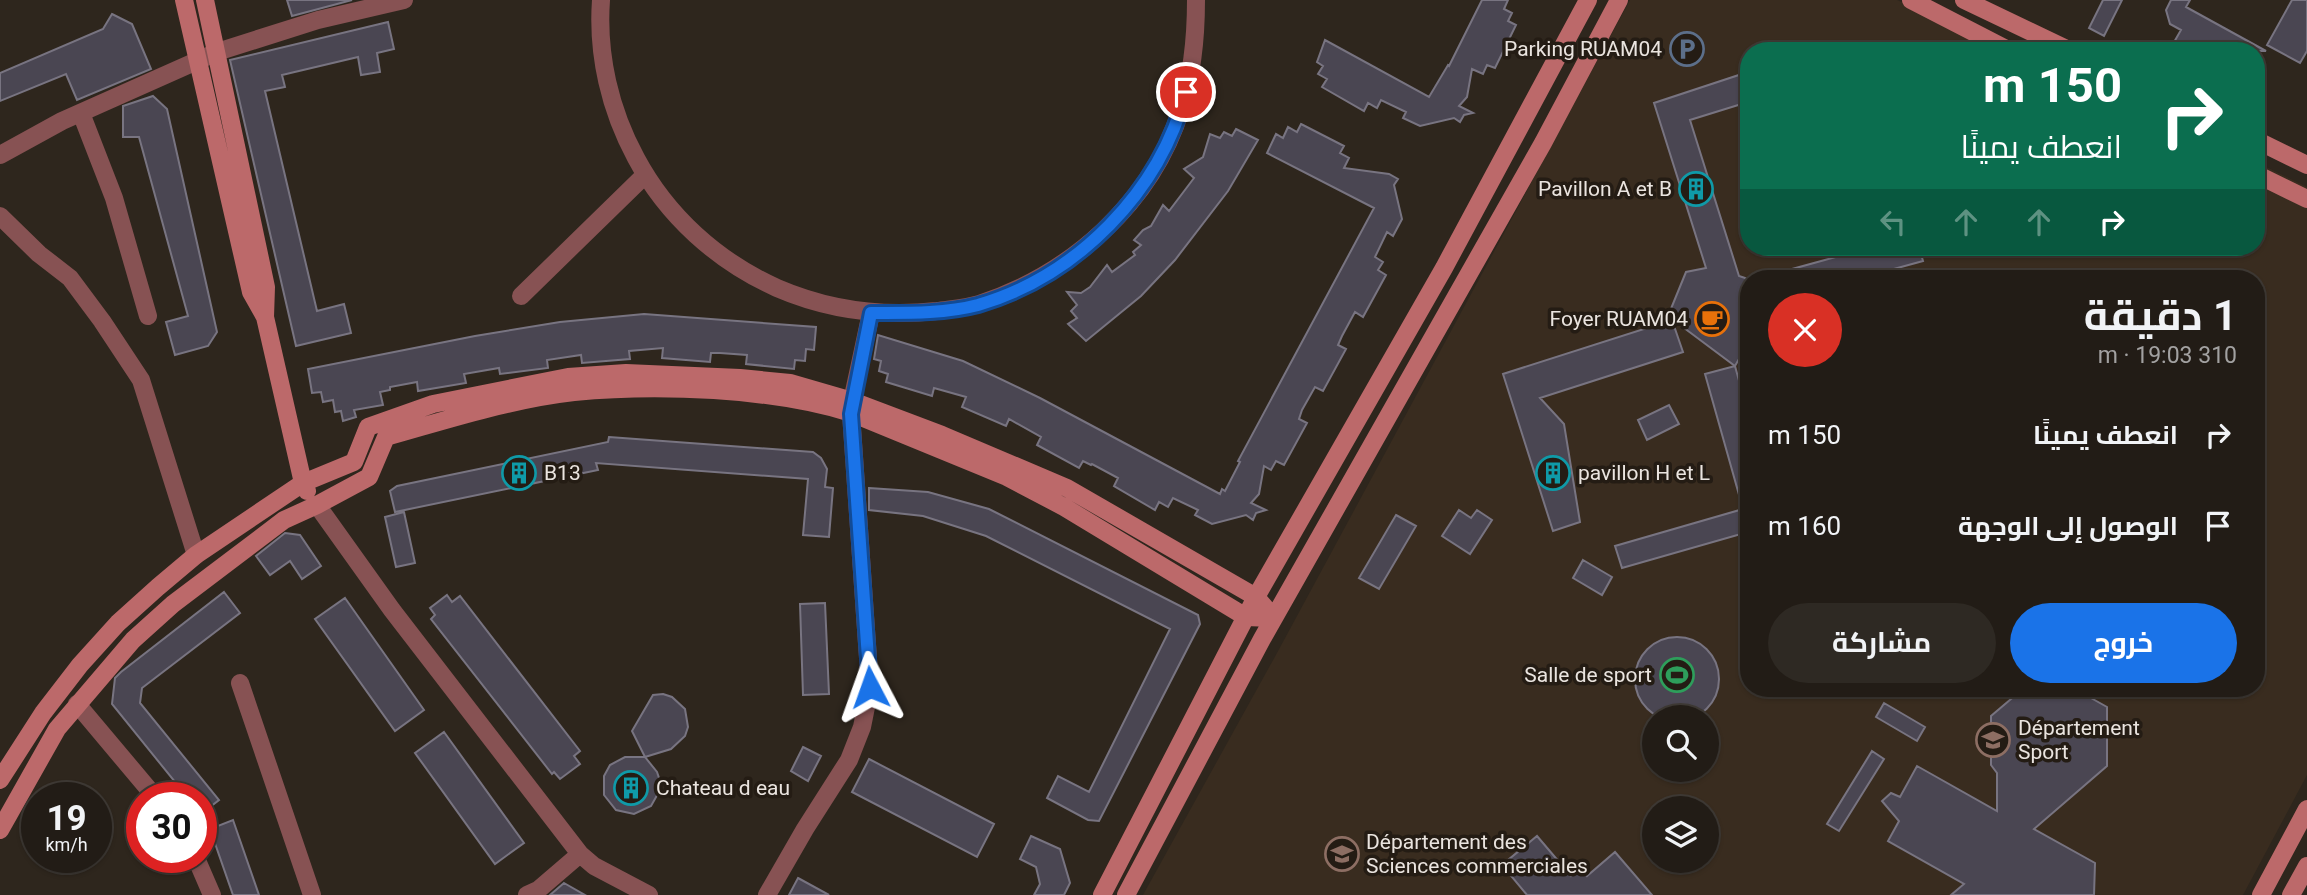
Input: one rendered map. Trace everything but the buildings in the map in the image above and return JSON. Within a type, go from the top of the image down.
[{"type":"main road","points":[[184,0],[251,292],[265,317]]},
{"type":"main road","points":[[205,0],[266,287],[265,317],[303,483],[317,505]]},
{"type":"main road","points":[[1102,895],[1204,702],[1245,617],[1444,268],[1588,0]]},
{"type":"main road","points":[[1126,895],[1274,618],[1543,143],[1619,0]]},
{"type":"main road","points":[[1911,0],[1993,42]]},
{"type":"main road","points":[[1964,0],[2052,42]]},
{"type":"main road","points":[[2265,143],[2307,164]]},
{"type":"main road","points":[[2265,178],[2307,199]]},
{"type":"main road","points":[[0,780],[43,713],[80,665],[118,623],[196,555],[303,483],[354,462],[368,427],[433,404],[568,377],[626,373],[790,383],[851,407],[1007,477],[1064,507],[1245,617],[1274,618]]},
{"type":"main road","points":[[0,830],[57,729],[133,640],[173,604],[284,520],[369,477],[386,437],[499,407],[573,392],[646,388],[756,394],[834,408],[851,407],[942,435],[1067,488],[1256,597],[1274,618]]},
{"type":"main road","points":[[2261,895],[2307,809]]},
{"type":"main road","points":[[2291,895],[2307,866]]},
{"type":"street","points":[[0,155],[81,113],[198,59],[318,20],[404,0]]},
{"type":"street","points":[[601,0],[603,58],[611,99],[626,138],[645,175],[668,206],[695,235],[726,260],[759,280],[795,296],[832,307],[871,313],[911,314],[977,305],[1026,285],[1092,242],[1121,214],[1145,182],[1171,136],[1181,111],[1191,73],[1196,33],[1196,0]]},
{"type":"street","points":[[81,113],[114,198],[148,316]]},
{"type":"street","points":[[521,296],[645,175]]},
{"type":"street","points":[[0,216],[38,254],[70,278],[141,380],[196,555]]},
{"type":"street","points":[[767,895],[849,760],[862,727],[870,687],[851,407],[871,313]]},
{"type":"street","points":[[317,505],[398,618],[580,854],[594,866],[649,895]]},
{"type":"street","points":[[240,683],[312,895]]},
{"type":"street","points":[[76,704],[142,782]]},
{"type":"street","points":[[527,895],[538,890],[580,854]]},
{"type":"street","points":[[202,873],[212,895]]},
{"type":"shaded area","points":[[1630,0],[1897,0],[1992,42],[1740,42],[1740,256],[2265,256],[2265,166],[2307,187],[2307,775],[2243,895],[1143,895]]},
{"type":"place","name":"Parking RUAM04","points":[[1687,49]]},
{"type":"place","name":"Pavillon A et B","points":[[1696,189]]},
{"type":"place","name":"Foyer RUAM04","points":[[1712,319]]},
{"type":"place","name":"B13","points":[[519,473]]},
{"type":"place","name":"pavillon H et L","points":[[1553,473]]},
{"type":"place","name":"Salle de sport","points":[[1677,675]]},
{"type":"place","name":"Département Sport","points":[[1993,740]]},
{"type":"place","name":"Chateau d eau","points":[[631,788]]},
{"type":"place","name":"Département des Sciences commerciales","points":[[1342,854]]},
{"type":"route","points":[[870,687],[851,414],[871,313],[911,314],[977,305],[1026,285],[1060,265],[1092,242],[1121,214],[1145,182],[1165,148],[1186,92]]}]
